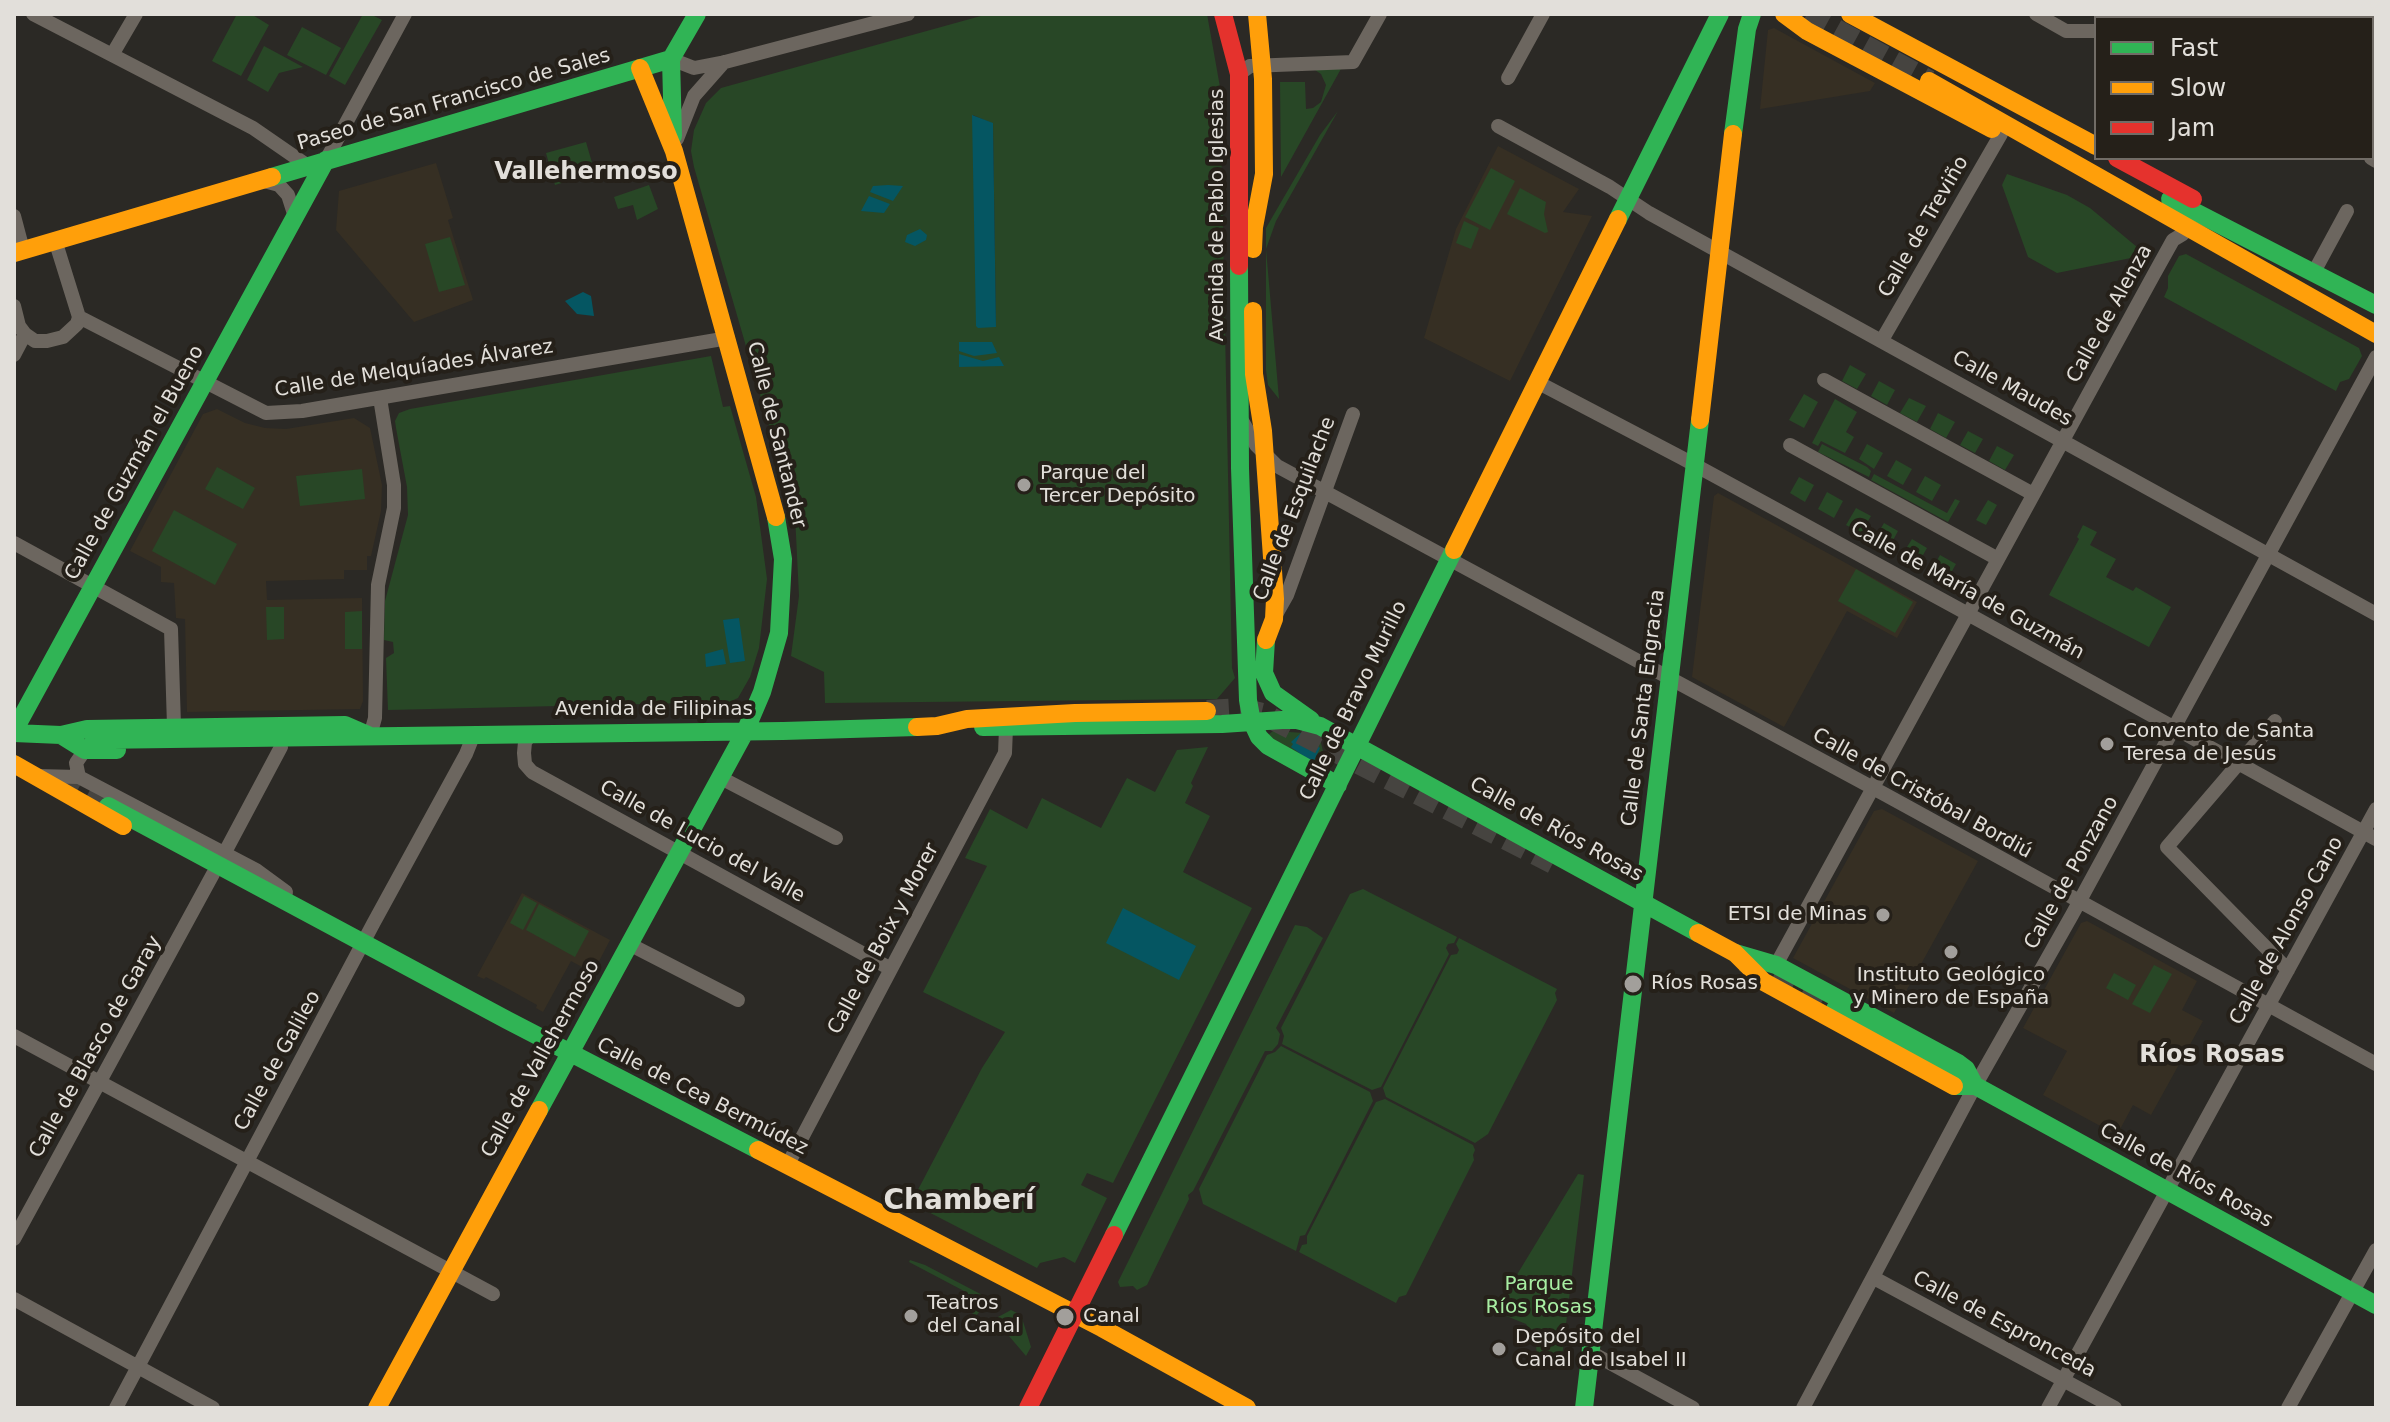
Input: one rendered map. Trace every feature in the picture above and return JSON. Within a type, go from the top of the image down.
[{"type":"main road","points":[[671,59],[697,14]]},
{"type":"main road","name":"Avenida de Pablo Iglesias","points":[[1223,14],[1239,74],[1240,468],[1244,634],[1252,722]]},
{"type":"main road","name":"Avenida de Pablo Iglesias","points":[[1257,14],[1262,65],[1264,174],[1254,227],[1254,374],[1262,419],[1275,599],[1263,657],[1264,673],[1273,693],[1320,726]]},
{"type":"main road","name":"Calle de Bravo Murillo","points":[[1028,1408],[1720,14]]},
{"type":"main road","name":"Calle de Santa Engracia","points":[[1584,1408],[1737,103],[1747,29],[1752,14]]},
{"type":"main road","points":[[1784,14],[1807,31],[2220,254],[2268,274]]},
{"type":"main road","points":[[1850,14],[2094,145]]},
{"type":"main road","name":"Paseo de San Francisco de Sales","points":[[19,251],[671,59]]},
{"type":"main road","name":"Calle de Santander","points":[[671,59],[674,151]]},
{"type":"main road","name":"Calle de Santander","points":[[640,68],[674,151],[771,491],[783,559],[779,633],[762,692],[745,732]]},
{"type":"main road","points":[[2376,305],[1932,76],[2376,334]]},
{"type":"main road","points":[[2121,160],[2244,228],[2280,254]]},
{"type":"main road","name":"Calle de Guzmán el Bueno","points":[[14,732],[295,217],[317,163]]},
{"type":"main road","name":"Avenida de Filipinas","points":[[937,726],[967,719],[1207,711]]},
{"type":"main road","name":"Avenida de Filipinas","points":[[90,745],[370,736],[745,732],[937,726],[1006,728],[1297,720],[1320,726]]},
{"type":"main road","points":[[1252,722],[1259,737],[1268,746],[1338,785]]},
{"type":"main road","name":"Avenida de Filipinas","points":[[61,735],[87,729],[345,725],[370,736]]},
{"type":"main road","name":"Calle de Ríos Rosas","points":[[1320,726],[1735,953],[1776,965],[1958,1063],[1966,1069],[1975,1086]]},
{"type":"main road","name":"Avenida de Filipinas","points":[[14,732],[61,735],[90,745],[346,745],[370,736]]},
{"type":"main road","name":"Calle de Vallehermoso","points":[[377,1408],[745,732]]},
{"type":"main road","name":"Calle de Cea Bermúdez","points":[[14,764],[213,874],[304,912]]},
{"type":"main road","name":"Calle de Cea Bermúdez","points":[[108,806],[569,1053],[1075,1314],[1247,1408]]},
{"type":"main road","name":"Calle de Ríos Rosas","points":[[1735,953],[1762,980],[1950,1085],[1975,1086]]},
{"type":"main road","name":"Calle de Ríos Rosas","points":[[1835,1009],[2376,1305]]},
{"type":"street","points":[[33,14],[317,163]]},
{"type":"street","points":[[112,55],[136,14]]},
{"type":"street","name":"Calle de Guzmán el Bueno","points":[[317,163],[405,14]]},
{"type":"street","name":"Paseo de San Francisco de Sales","points":[[671,59],[694,68],[908,14]]},
{"type":"street","points":[[1239,74],[1250,66],[1353,62],[1380,14]]},
{"type":"street","points":[[1508,78],[1543,14]]},
{"type":"street","points":[[2046,17],[2066,31],[2094,31]]},
{"type":"street","points":[[674,151],[694,96],[725,62]]},
{"type":"street","name":"Calle Maudes","points":[[1498,126],[2376,614]]},
{"type":"street","name":"Calle de Treviño","points":[[1882,340],[2001,134]]},
{"type":"street","points":[[260,180],[279,185],[288,195],[295,217]]},
{"type":"street","points":[[2314,272],[2347,211]]},
{"type":"street","points":[[14,216],[19,251]]},
{"type":"street","name":"Calle de Alenza","points":[[1776,965],[2172,242],[2183,234]]},
{"type":"street","points":[[14,306],[19,326],[35,341],[63,337],[73,330],[79,317],[55,240]]},
{"type":"street","name":"Calle de Melquíades Álvarez","points":[[79,317],[266,413],[302,411],[728,338]]},
{"type":"street","points":[[14,355],[25,334]]},
{"type":"street","name":"Calle de Ponzano","points":[[1803,1408],[1975,1086],[2376,357]]},
{"type":"street","points":[[1824,380],[2033,494]]},
{"type":"street","name":"Calle de María de Guzmán","points":[[1537,382],[1696,465],[2370,836]]},
{"type":"street","points":[[370,736],[375,718],[378,585],[394,508],[394,485],[380,398]]},
{"type":"street","name":"Calle de Esquilache","points":[[1270,627],[1287,595],[1353,414]]},
{"type":"street","name":"Avenida de Pablo Iglesias","points":[[1240,418],[1264,463]]},
{"type":"street","points":[[1790,445],[1998,559]]},
{"type":"street","points":[[1240,468],[1250,462],[1264,463]]},
{"type":"street","name":"Calle de Cristóbal Bordiú","points":[[1264,463],[1324,491],[1449,558],[2376,1064]]},
{"type":"street","points":[[14,543],[171,629],[174,726]]},
{"type":"street","points":[[1244,634],[1256,642],[1270,627]]},
{"type":"street","points":[[2275,721],[2167,847],[2288,970]]},
{"type":"street","name":"Calle de Boix y Morer","points":[[787,1166],[1005,753],[1006,728]]},
{"type":"street","name":"Calle de Lucio del Valle","points":[[532,733],[525,742],[524,753],[525,764],[532,772],[891,969]]},
{"type":"street","name":"Calle de Galileo","points":[[116,1408],[474,734]]},
{"type":"street","points":[[79,777],[76,763],[90,745]]},
{"type":"street","points":[[224,854],[281,747]]},
{"type":"street","name":"Calle de Cea Bermúdez","points":[[32,776],[79,777],[256,870],[283,889],[304,912]]},
{"type":"street","points":[[721,778],[836,838]]},
{"type":"street","name":"Calle de Alonso Cano","points":[[2048,1408],[2288,970],[2370,836],[2376,809]]},
{"type":"street","name":"Calle de Blasco de Garay","points":[[14,1239],[213,874]]},
{"type":"street","points":[[629,944],[738,1000]]},
{"type":"street","points":[[14,1036],[493,1294]]},
{"type":"street","points":[[2288,1408],[2376,1250]]},
{"type":"street","name":"Calle de Espronceda","points":[[1874,1278],[2115,1408]]},
{"type":"street","points":[[14,1299],[213,1408]]},
{"type":"street","points":[[1590,1352],[1693,1408]]},
{"type":"shaded area","points":[[1774,28],[1875,83],[1870,91],[1760,109],[1768,30]]},
{"type":"shaded area","points":[[1498,146],[1579,189],[1563,212],[1592,216],[1510,381],[1424,338],[1456,229]]},
{"type":"shaded area","points":[[436,163],[453,218],[448,220],[473,300],[414,322],[336,230],[339,191]]},
{"type":"shaded area","points":[[217,409],[245,423],[265,428],[286,429],[354,418],[370,428],[382,485],[381,511],[371,556],[367,556],[367,570],[344,570],[344,579],[266,581],[267,600],[362,598],[363,701],[360,709],[187,712],[185,619],[176,618],[174,583],[161,582],[161,567],[130,551],[203,414]]},
{"type":"shaded area","points":[[1718,493],[1917,602],[1897,638],[1847,611],[1784,727],[1692,677],[1714,496]]},
{"type":"shaded area","name":"ETSI de Minas","points":[[1882,809],[1978,861],[1894,1013],[1793,958],[1874,811]]},
{"type":"shaded area","points":[[522,893],[610,940],[593,973],[571,961],[543,1012],[536,1008],[537,1005],[512,991],[486,977],[477,976]]},
{"type":"shaded area","points":[[2087,921],[2197,981],[2182,1010],[2203,1021],[2151,1115],[2133,1105],[2117,1135],[2043,1095],[2067,1051],[2023,1028],[2081,923]]},
{"type":"green space","points":[[237,14],[251,14],[269,25],[241,76],[212,61]]},
{"type":"green space","points":[[363,14],[382,20],[345,85],[329,76]]},
{"type":"green space","name":"Parque del Tercer Depósito","points":[[988,14],[1207,14],[1220,87],[1232,668],[1235,678],[1217,699],[825,703],[824,672],[791,656],[799,596],[795,515],[691,151],[694,130],[706,103],[721,88]],"holes":[[[973,115],[993,124],[996,327],[978,326]]]},
{"type":"green space","points":[[302,27],[341,48],[326,75],[287,55]]},
{"type":"green space","points":[[264,46],[303,67],[279,73],[268,92],[247,80]]},
{"type":"green space","points":[[1342,67],[1281,177],[1280,82],[1305,82],[1306,109],[1313,108],[1321,102],[1326,85],[1321,74],[1312,68]]},
{"type":"green space","points":[[1338,111],[1276,221],[1266,249],[1266,228],[1320,135]]},
{"type":"green space","points":[[586,142],[595,173],[555,185],[546,153]]},
{"type":"green space","points":[[1491,168],[1515,181],[1490,230],[1465,217]]},
{"type":"green space","points":[[2007,174],[2067,195],[2090,208],[2137,247],[2137,252],[2131,258],[2057,273],[2028,257],[2002,185]]},
{"type":"green space","points":[[649,185],[658,209],[637,220],[633,205],[618,209],[614,197]]},
{"type":"green space","points":[[1520,188],[1546,202],[1544,214],[1548,232],[1507,214]]},
{"type":"green space","points":[[1464,221],[1479,228],[1471,249],[1456,243]]},
{"type":"green space","points":[[450,237],[465,285],[439,292],[425,244]]},
{"type":"green space","points":[[1266,249],[1279,399],[1268,385],[1266,370]]},
{"type":"green space","points":[[2186,254],[2359,348],[2362,356],[2349,379],[2340,382],[2336,391],[2164,297],[2168,276],[2179,256]]},
{"type":"green space","points":[[711,356],[723,407],[730,406],[756,497],[767,579],[759,648],[750,677],[738,698],[729,702],[388,710],[386,658],[394,653],[393,642],[384,640],[385,601],[408,515],[407,487],[395,421],[399,413]]},
{"type":"green space","points":[[1850,365],[1866,374],[1857,389],[1842,381]]},
{"type":"green space","points":[[1879,381],[1895,390],[1887,405],[1871,396]]},
{"type":"green space","points":[[1804,394],[1818,402],[1804,428],[1789,420]]},
{"type":"green space","points":[[1909,398],[1926,406],[1917,422],[1900,413]]},
{"type":"green space","points":[[1835,399],[1857,412],[1846,432],[1854,437],[1845,453],[1821,441],[1818,446],[1812,443]]},
{"type":"green space","points":[[1938,413],[1955,422],[1946,438],[1930,429]]},
{"type":"green space","points":[[1968,431],[1983,439],[1975,453],[1960,445]]},
{"type":"green space","points":[[1822,444],[1867,467],[1871,471],[1869,477],[1818,452]]},
{"type":"green space","points":[[1867,444],[1883,453],[1874,469],[1859,459]]},
{"type":"green space","points":[[1997,446],[2014,455],[2005,470],[1989,461]]},
{"type":"green space","points":[[1896,460],[1912,469],[1903,485],[1887,476]]},
{"type":"green space","points":[[217,467],[255,488],[243,509],[205,489]]},
{"type":"green space","points":[[362,469],[365,499],[300,506],[296,476]]},
{"type":"green space","points":[[1874,474],[1947,513],[1955,499],[1960,501],[1948,522],[1871,480]]},
{"type":"green space","points":[[1925,476],[1941,485],[1932,501],[1916,492]]},
{"type":"green space","points":[[1799,477],[1814,485],[1805,502],[1790,493]]},
{"type":"green space","points":[[1827,492],[1843,501],[1834,518],[1818,509]]},
{"type":"green space","points":[[1988,500],[1997,505],[1986,525],[1976,520]]},
{"type":"green space","points":[[1856,508],[1871,516],[1861,533],[1846,525]]},
{"type":"green space","points":[[174,510],[237,544],[215,585],[152,551]]},
{"type":"green space","points":[[1884,523],[1898,531],[1889,548],[1874,540]]},
{"type":"green space","points":[[2083,525],[2097,532],[2090,545],[2116,559],[2106,577],[2133,591],[2136,587],[2171,607],[2149,647],[2049,595],[2079,539],[2077,537]]},
{"type":"green space","points":[[1912,539],[1927,548],[1918,564],[1902,555]]},
{"type":"green space","points":[[1940,555],[1956,564],[1947,580],[1931,571]]},
{"type":"green space","points":[[1856,569],[1913,602],[1895,633],[1838,601]]},
{"type":"green space","points":[[266,607],[284,607],[284,639],[267,640]]},
{"type":"green space","points":[[362,611],[362,649],[345,649],[345,612]]},
{"type":"green space","points":[[1273,731],[1305,733],[1320,739],[1325,759],[1319,770],[1298,759],[1268,735]]},
{"type":"green space","points":[[1208,747],[1185,803],[1210,816],[1183,872],[1252,908],[1113,1183],[1087,1173],[1081,1185],[1107,1198],[1075,1263],[1064,1257],[1040,1263],[1037,1268],[911,1203],[982,1068],[1005,1032],[923,992],[987,866],[965,858],[990,809],[1027,829],[1042,798],[1101,828],[1127,778],[1155,792],[1177,750]]},
{"type":"green space","points":[[1363,889],[1457,937],[1454,943],[1448,944],[1449,954],[1381,1087],[1372,1090],[1282,1044],[1284,1036],[1281,1028],[1350,894]]},
{"type":"green space","points":[[524,896],[537,903],[523,930],[510,923]]},
{"type":"green space","points":[[539,904],[589,931],[575,957],[526,930]]},
{"type":"green space","points":[[1295,925],[1307,927],[1323,938],[1276,1028],[1280,1034],[1278,1044],[1272,1051],[1265,1051],[1193,1191],[1188,1195],[1189,1199],[1147,1285],[1137,1290],[1133,1286],[1120,1287],[1118,1282]]},
{"type":"green space","points":[[1459,938],[1557,989],[1557,1000],[1488,1134],[1475,1143],[1386,1097],[1383,1088],[1451,955],[1457,954]]},
{"type":"green space","points":[[2154,965],[2172,974],[2150,1013],[2132,1004]]},
{"type":"green space","points":[[2114,973],[2136,985],[2128,1000],[2106,988]]},
{"type":"green space","points":[[1281,1046],[1370,1092],[1373,1101],[1305,1235],[1300,1236],[1296,1251],[1203,1204],[1199,1189],[1267,1055]]},
{"type":"green space","points":[[1385,1099],[1473,1145],[1475,1150],[1474,1160],[1406,1295],[1399,1297],[1396,1303],[1299,1252],[1302,1245],[1307,1244],[1307,1236],[1376,1102]]},
{"type":"green space","name":"Parque Ríos Rosas","points":[[1578,1174],[1584,1175],[1562,1357],[1537,1354],[1535,1338],[1526,1324],[1499,1313],[1498,1306]]},
{"type":"green space","points":[[910,1260],[990,1299],[976,1316],[964,1291]]},
{"type":"green space","points":[[1011,1310],[1021,1315],[1031,1347],[1026,1356],[997,1322],[983,1325]]},
{"type":"water","points":[[972,115],[993,123],[996,327],[976,326]]},
{"type":"water","points":[[873,186],[903,186],[893,201],[870,192]]},
{"type":"water","points":[[869,196],[890,204],[884,213],[861,211]]},
{"type":"water","points":[[920,229],[927,235],[926,240],[915,246],[905,242],[907,235]]},
{"type":"water","points":[[583,292],[591,296],[594,316],[577,314],[565,301]]},
{"type":"water","points":[[959,342],[992,342],[997,353],[974,356],[959,351]]},
{"type":"water","points":[[959,354],[983,361],[999,357],[1004,366],[959,367]]},
{"type":"water","points":[[739,618],[745,661],[730,663],[723,620]]},
{"type":"water","points":[[723,649],[726,664],[706,667],[705,654]]},
{"type":"water","points":[[1301,733],[1320,748],[1313,763],[1291,747],[1291,742]]},
{"type":"water","points":[[1123,908],[1196,946],[1179,980],[1106,943]]},
{"type":"tunnel","points":[[1807,14],[1929,81]]},
{"type":"tunnel","points":[[1207,711],[1242,709],[1263,714],[1553,863]]},
{"type":"tunnel","points":[[58,780],[108,806]]},
{"type":"tunnel","points":[[1744,961],[1835,1009]]},
{"type":"traffic: fast","points":[[272,177],[671,59],[697,14]]},
{"type":"traffic: fast","points":[[1618,219],[1720,14]]},
{"type":"traffic: fast","points":[[1733,134],[1747,29],[1752,14]]},
{"type":"traffic: fast","points":[[671,59],[673,136]]},
{"type":"traffic: fast","points":[[14,731],[326,160]]},
{"type":"traffic: fast","points":[[2170,199],[2376,305]]},
{"type":"traffic: fast","points":[[1239,266],[1240,468],[1248,700],[1252,722],[1259,737],[1268,746],[1338,785]]},
{"type":"traffic: fast","points":[[1584,1408],[1700,420]]},
{"type":"traffic: fast","points":[[539,1110],[745,732],[762,692],[779,633],[783,559],[776,517]]},
{"type":"traffic: fast","points":[[1114,1235],[1454,550]]},
{"type":"traffic: fast","points":[[1266,640],[1264,673],[1273,693],[1311,720]]},
{"type":"traffic: fast","points":[[983,727],[1222,724],[1282,720],[1320,726],[1698,933]]},
{"type":"traffic: fast","points":[[14,733],[61,735],[87,729],[345,725],[368,735]]},
{"type":"traffic: fast","points":[[94,740],[917,727]]},
{"type":"traffic: fast","points":[[61,735],[85,750],[117,750]]},
{"type":"traffic: fast","points":[[108,806],[507,1020],[758,1150]]},
{"type":"traffic: fast","points":[[1735,953],[1776,965],[1958,1063],[1966,1069],[1975,1086],[1954,1086]]},
{"type":"traffic: fast","points":[[1835,1009],[2376,1305]]},
{"type":"traffic: slow","points":[[1253,249],[1264,174],[1263,79],[1257,14]]},
{"type":"traffic: slow","points":[[1784,14],[1807,31],[1992,129]]},
{"type":"traffic: slow","points":[[1850,14],[2094,145]]},
{"type":"traffic: slow","points":[[640,68],[674,151],[776,517]]},
{"type":"traffic: slow","points":[[1929,81],[2376,334]]},
{"type":"traffic: slow","points":[[1700,420],[1733,134]]},
{"type":"traffic: slow","points":[[14,253],[272,177]]},
{"type":"traffic: slow","points":[[1454,550],[1618,219]]},
{"type":"traffic: slow","points":[[1253,311],[1254,374],[1263,431],[1275,599],[1274,619],[1266,640]]},
{"type":"traffic: slow","points":[[917,727],[967,719],[1075,713],[1207,711]]},
{"type":"traffic: slow","points":[[14,764],[123,826]]},
{"type":"traffic: slow","points":[[1698,933],[1735,953],[1764,982],[1954,1086]]},
{"type":"traffic: slow","points":[[377,1408],[539,1110]]},
{"type":"traffic: slow","points":[[758,1150],[1102,1328],[1247,1408]]},
{"type":"traffic: jam","points":[[1223,14],[1239,74],[1239,266]]},
{"type":"traffic: jam","points":[[2121,160],[2193,199]]},
{"type":"traffic: jam","points":[[1028,1408],[1114,1235]]},
{"type":"place","name":"Parque del Tercer Depósito","points":[[1024,485]]},
{"type":"place","name":"Convento de Santa Teresa de Jesús","points":[[2107,744]]},
{"type":"place","name":"ETSI de Minas","points":[[1883,915]]},
{"type":"place","name":"Instituto Geológico y Minero de España","points":[[1951,952]]},
{"type":"place","name":"Ríos Rosas","points":[[1633,984]]},
{"type":"place","name":"Teatros del Canal","points":[[911,1316]]},
{"type":"place","name":"Canal","points":[[1065,1317]]},
{"type":"place","name":"Depósito del Canal de Isabel II","points":[[1499,1349]]},
{"type":"district","name":"Vallehermoso","points":[[586,173]]},
{"type":"district","name":"Ríos Rosas","points":[[2212,1056]]},
{"type":"district","name":"Chamberí","points":[[959,1202]]}]
